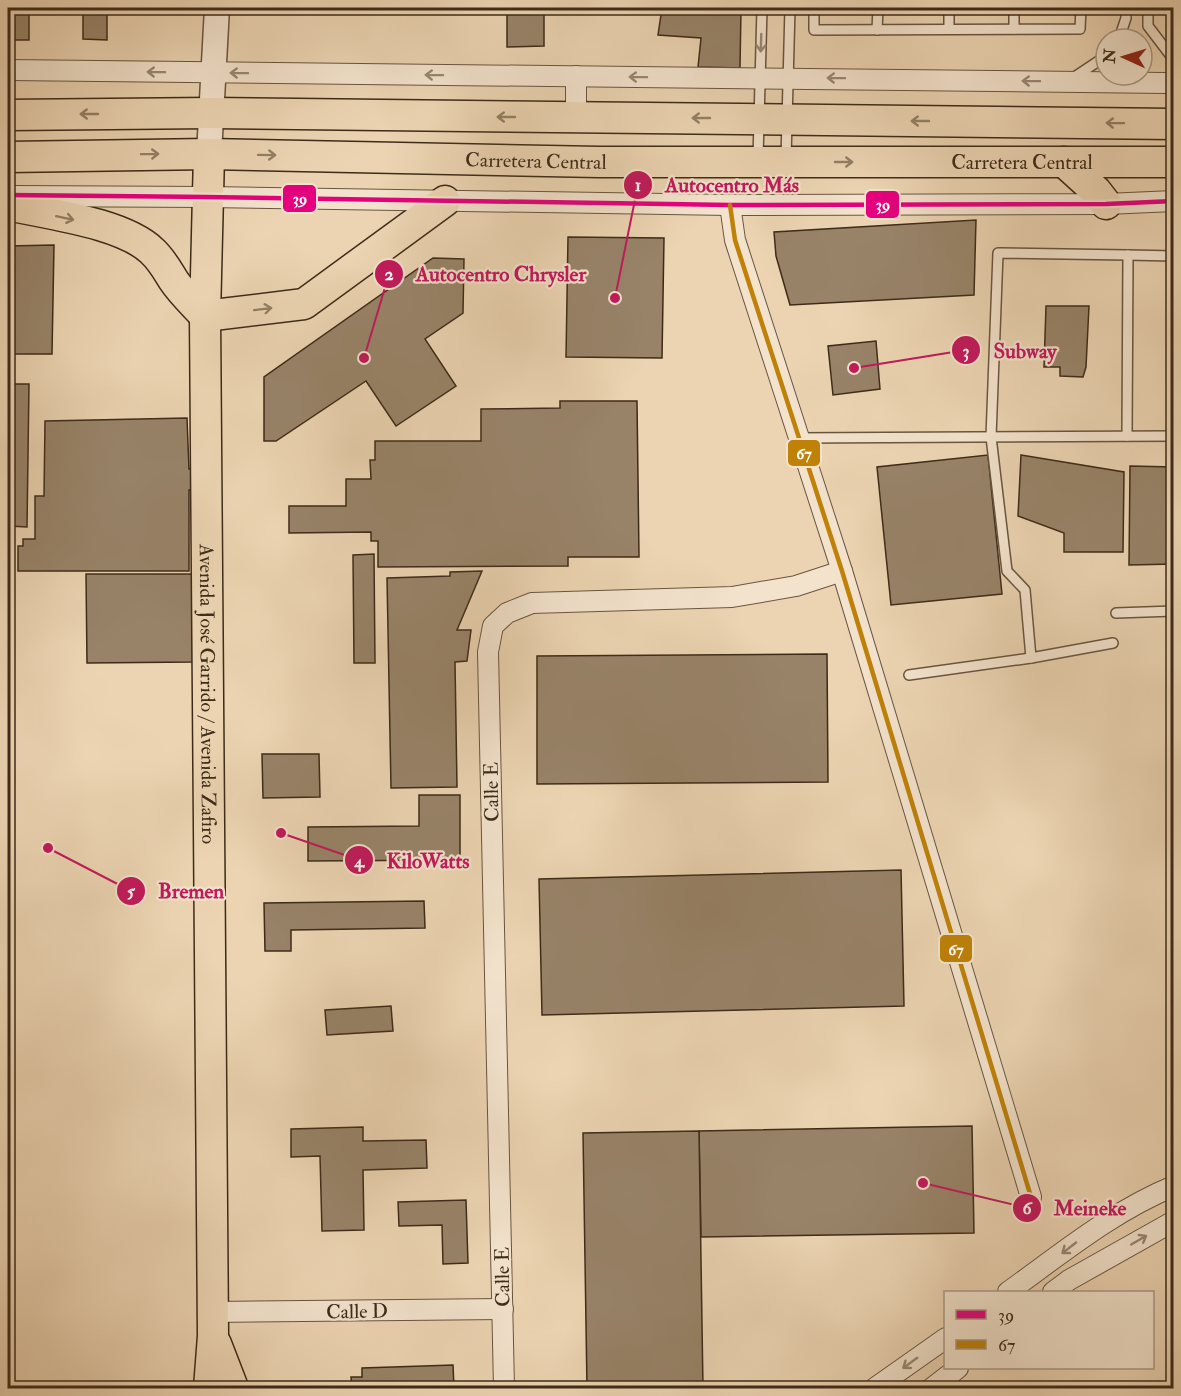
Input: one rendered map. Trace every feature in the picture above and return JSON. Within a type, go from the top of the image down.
[{"type":"main road","name":"Carretera Central","points":[[8,115],[211,113],[1173,124]]},
{"type":"main road","name":"Carretera Central","points":[[8,157],[209,154],[587,162],[1173,162]]},
{"type":"main road","name":"Avenida José Garrido / Avenida Zafiro","points":[[209,154],[204,315],[213,1324],[209,1389]]},
{"type":"main road","points":[[1065,162],[1096,191],[1106,204]]},
{"type":"main road","points":[[8,205],[102,227],[142,242],[164,262],[174,281],[204,315],[304,304],[445,201]]},
{"type":"main road","name":"Avenida José Garrido / Avenida Zafiro","points":[[213,1324],[233,1389]]},
{"type":"street","points":[[209,154],[216,8]]},
{"type":"street","points":[[8,70],[788,77],[1166,83],[1173,85]]},
{"type":"street","points":[[576,76],[576,118]]},
{"type":"street","points":[[8,195],[730,205],[1106,204],[1173,201]]},
{"type":"street","points":[[730,205],[735,240],[842,571],[1031,1197]]},
{"type":"street","name":"Calle E","points":[[504,1389],[488,652],[493,626],[507,613],[532,603],[732,597],[796,586],[842,571]]},
{"type":"street","points":[[1011,1291],[1085,1236],[1150,1196],[1173,1186]]},
{"type":"street","points":[[1055,1291],[1069,1280],[1173,1221]]},
{"type":"street","name":"Calle D","points":[[213,1324],[503,1309]]},
{"type":"street","points":[[875,1389],[944,1339]]},
{"type":"street","points":[[932,1389],[957,1369]]},
{"type":"lane","points":[[762,8],[759,78],[773,119],[772,162]]},
{"type":"lane","points":[[772,162],[773,119],[788,77],[790,8]]},
{"type":"lane","points":[[814,8],[814,30],[1080,29],[1081,8]]},
{"type":"lane","points":[[877,30],[878,8]]},
{"type":"lane","points":[[949,8],[949,29]]},
{"type":"lane","points":[[1014,8],[1014,29]]},
{"type":"lane","points":[[1123,27],[1126,8]]},
{"type":"lane","points":[[1148,8],[1148,26],[1173,60]]},
{"type":"lane","points":[[1066,82],[1094,64]]},
{"type":"lane","points":[[1031,658],[1025,590],[1007,571],[991,437],[998,253],[1173,256]]},
{"type":"lane","points":[[1127,436],[1128,255]]},
{"type":"lane","points":[[798,438],[1173,435]]},
{"type":"lane","points":[[1116,613],[1173,611]]},
{"type":"lane","points":[[909,675],[1031,658],[1113,643]]},
{"type":"building","points":[[8,8],[29,8],[29,40],[8,40]]},
{"type":"building","points":[[83,8],[107,8],[107,40],[83,39]]},
{"type":"building","points":[[507,8],[544,8],[544,46],[507,47]]},
{"type":"building","points":[[662,8],[741,8],[740,68],[698,67],[701,38],[658,35]]},
{"type":"building","points":[[976,220],[974,295],[790,305],[776,256],[774,232]]},
{"type":"building","points":[[568,237],[664,238],[662,358],[566,357]]},
{"type":"building","points":[[54,245],[52,354],[8,354],[8,246]]},
{"type":"building","points":[[433,258],[464,259],[463,313],[425,339],[456,386],[396,426],[366,381],[276,441],[264,441],[264,377]]},
{"type":"building","points":[[1046,306],[1089,306],[1086,367],[1083,377],[1060,376],[1060,367],[1044,367]]},
{"type":"building","points":[[1171,330],[1174,330],[1174,399],[1171,399]]},
{"type":"building","points":[[876,341],[880,389],[833,395],[828,346]]},
{"type":"building","points":[[8,384],[29,384],[27,527],[8,526]]},
{"type":"building","points":[[560,401],[637,401],[639,557],[568,557],[568,566],[378,567],[378,541],[371,541],[371,532],[289,533],[289,506],[346,506],[346,479],[371,479],[370,460],[375,460],[375,441],[481,441],[481,409],[560,408]]},
{"type":"building","points":[[187,418],[189,469],[193,469],[194,490],[189,490],[189,571],[18,571],[18,546],[23,546],[23,539],[35,539],[35,496],[44,496],[45,421]]},
{"type":"building","points":[[988,455],[1002,594],[891,605],[877,467]]},
{"type":"building","points":[[1021,455],[1124,472],[1123,552],[1064,552],[1064,533],[1018,516]]},
{"type":"building","points":[[1130,466],[1174,467],[1174,564],[1129,565]]},
{"type":"building","points":[[374,554],[375,663],[354,663],[353,555]]},
{"type":"building","points":[[482,571],[457,630],[471,630],[467,661],[455,662],[457,787],[391,788],[387,578],[450,576],[450,572]]},
{"type":"building","points":[[86,574],[193,574],[193,662],[87,663]]},
{"type":"building","points":[[827,654],[828,782],[537,784],[537,656]]},
{"type":"building","points":[[262,754],[319,754],[320,797],[263,798]]},
{"type":"building","points":[[419,795],[460,795],[460,860],[308,861],[308,827],[419,826]]},
{"type":"building","points":[[901,870],[904,1006],[542,1015],[539,879]]},
{"type":"building","points":[[424,901],[425,928],[291,930],[291,951],[265,951],[264,903]]},
{"type":"building","points":[[391,1006],[393,1031],[327,1035],[325,1010]]},
{"type":"building","points":[[972,1126],[974,1233],[701,1237],[699,1131]]},
{"type":"building","points":[[363,1127],[363,1141],[426,1140],[427,1168],[363,1170],[364,1230],[322,1231],[320,1156],[291,1157],[291,1129]]},
{"type":"building","points":[[699,1131],[703,1388],[587,1388],[583,1133]]},
{"type":"building","points":[[466,1200],[468,1263],[443,1264],[442,1225],[399,1226],[398,1202]]},
{"type":"building","points":[[453,1365],[454,1388],[352,1388],[351,1377],[362,1377],[362,1368]]},
{"type":"transit line","name":"39","points":[[8,195],[730,205],[1106,204],[1174,201]]},
{"type":"transit line","name":"67","points":[[730,205],[735,240],[842,571],[1031,1197]]},
{"type":"place","name":"Autocentro Más","points":[[615,298]]},
{"type":"place","name":"Autocentro Chrysler","points":[[364,358]]},
{"type":"place","name":"Subway","points":[[854,368]]},
{"type":"place","name":"KiloWatts","points":[[281,833]]},
{"type":"place","name":"Bremen","points":[[48,848]]},
{"type":"place","name":"Meineke","points":[[923,1183]]}]
